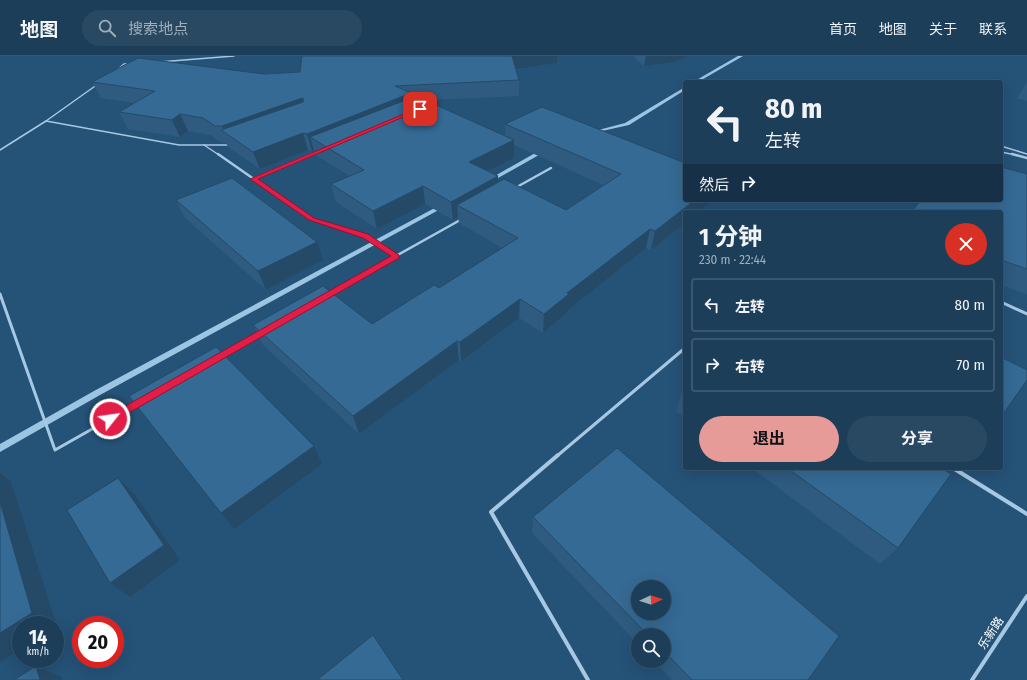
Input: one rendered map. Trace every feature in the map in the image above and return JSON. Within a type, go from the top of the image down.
[{"type":"lane","points":[[156,62],[234,56]]},
{"type":"lane","points":[[112,73],[124,64],[132,64]]},
{"type":"lane","points":[[0,150],[46,121],[100,82]]},
{"type":"lane","points":[[46,121],[179,145],[229,145],[236,142]]},
{"type":"lane","points":[[204,145],[311,219],[366,236],[396,256]]},
{"type":"lane","points":[[1003,147],[1027,154]]},
{"type":"lane","points":[[253,179],[318,152]]},
{"type":"lane","points":[[1003,152],[1027,158]]},
{"type":"lane","points":[[510,191],[551,168]]},
{"type":"lane","points":[[328,295],[463,218]]},
{"type":"lane","points":[[0,294],[55,450],[144,400]]},
{"type":"lane","points":[[1003,303],[1027,314]]},
{"type":"lane","points":[[219,357],[267,330]]},
{"type":"lane","points":[[588,680],[491,512],[683,350]]},
{"type":"lane","points":[[956,470],[1027,514]]},
{"type":"lane","name":"乐新路","points":[[972,680],[1027,596]]},
{"type":"building","points":[[302,56],[512,56],[519,80],[395,86],[411,93],[307,134],[303,133],[253,152],[221,130],[303,102],[304,99],[302,98],[222,126],[215,126],[203,118],[180,114],[172,120],[119,112],[155,91],[92,82],[138,58],[264,74],[300,72]]},
{"type":"building","points":[[416,96],[514,140],[469,162],[498,176],[451,202],[423,186],[373,211],[331,184],[364,170],[310,137]]},
{"type":"building","points":[[542,107],[683,162],[683,202],[692,202],[655,231],[650,229],[567,293],[569,294],[544,314],[520,299],[460,342],[457,341],[353,416],[253,325],[323,286],[372,324],[434,285],[439,288],[518,238],[457,205],[504,179],[566,210],[621,174],[505,124]]},
{"type":"building","points":[[1003,168],[1027,174],[1027,269],[1003,261],[1003,210],[913,210],[919,202],[1003,202]]},
{"type":"building","points":[[232,178],[317,242],[258,271],[176,200]]},
{"type":"building","points":[[216,347],[314,446],[221,513],[129,396]]},
{"type":"building","points":[[1003,358],[1027,370],[1027,380],[1003,414]]},
{"type":"building","points":[[617,448],[839,636],[808,680],[692,680],[671,658],[671,628],[641,628],[633,620],[671,620],[671,580],[631,580],[631,618],[533,517]]},
{"type":"building","points":[[790,470],[944,470],[951,474],[898,548]]},
{"type":"building","points":[[118,478],[164,545],[110,583],[67,510]]},
{"type":"building","points":[[0,502],[32,613],[27,616],[12,616],[12,626],[0,633]]},
{"type":"building","points":[[373,635],[403,680],[317,680]]},
{"type":"building","points":[[33,668],[37,668],[40,680],[14,680]]},
{"type":"waterway","points":[[699,80],[741,56]]},
{"type":"waterway","points":[[593,132],[627,124],[683,89]]},
{"type":"waterway","points":[[489,181],[544,150]]},
{"type":"waterway","points":[[0,448],[97,393],[444,205]]},
{"type":"route","points":[[110,419],[396,256],[366,236],[311,219],[253,179],[420,109]]}]
